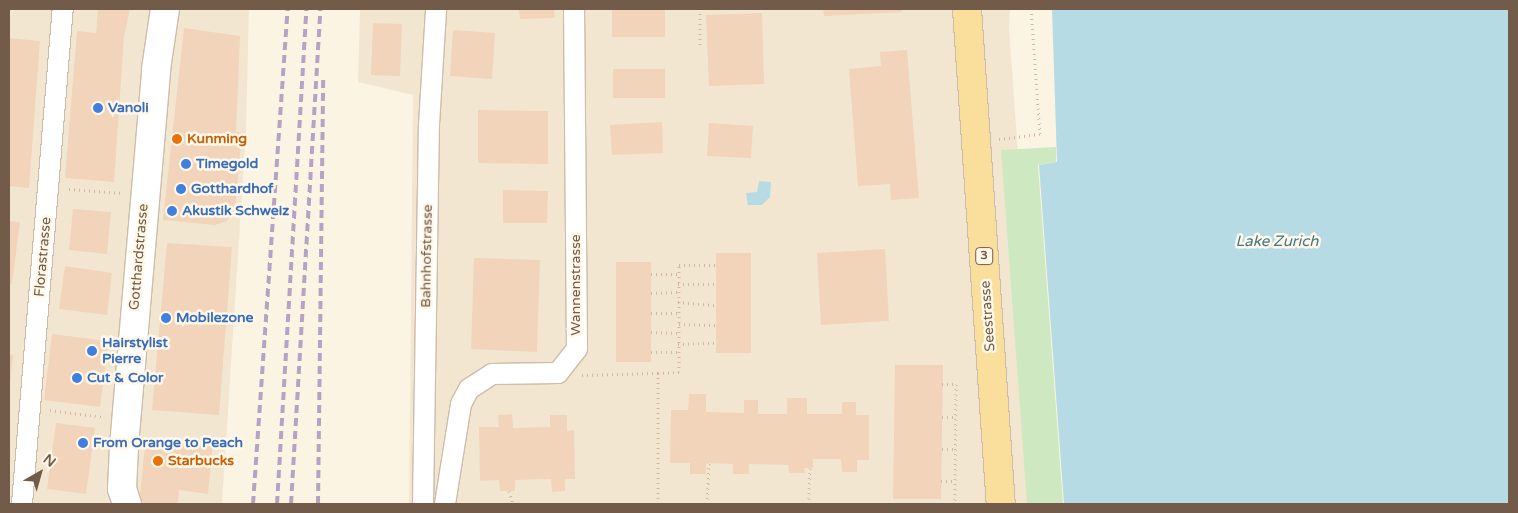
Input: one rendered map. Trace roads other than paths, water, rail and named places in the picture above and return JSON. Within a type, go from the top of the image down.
[{"type":"main road","name":"Seestrasse","points":[[966,9],[1001,504]]},
{"type":"street","name":"Florastrasse","points":[[22,504],[63,9]]},
{"type":"street","name":"Gotthardstrasse","points":[[120,499],[156,69],[165,9]]},
{"type":"street","name":"Bahnhofstrasse","points":[[423,504],[429,126],[436,9]]},
{"type":"street","name":"Wannenstrasse","points":[[445,504],[461,404],[469,389],[492,374],[551,375],[558,372],[577,349],[574,9]]},
{"type":"water","name":"Lake Zurich","points":[[1052,9],[1509,9],[1509,504],[1064,504],[1039,165],[1057,162]]},
{"type":"water","points":[[759,181],[771,182],[770,197],[762,205],[748,205],[746,193],[757,192]]},
{"type":"railway","points":[[253,504],[288,9]]},
{"type":"railway","points":[[277,504],[306,9]]},
{"type":"railway","points":[[291,504],[320,9]]},
{"type":"railway","points":[[318,504],[323,79]]},
{"type":"place","name":"Vanoli","points":[[98,108]]},
{"type":"place","name":"Kunming","points":[[177,139]]},
{"type":"place","name":"Timegold","points":[[186,164]]},
{"type":"place","name":"Gotthardhof","points":[[181,189]]},
{"type":"place","name":"Akustik Schweiz","points":[[172,211]]},
{"type":"place","name":"Mobilezone","points":[[166,318]]},
{"type":"place","name":"Hairstylist Pierre","points":[[92,351]]},
{"type":"place","name":"Cut & Color","points":[[77,378]]},
{"type":"place","name":"From Orange to Peach","points":[[83,443]]},
{"type":"place","name":"Starbucks","points":[[158,461]]}]
